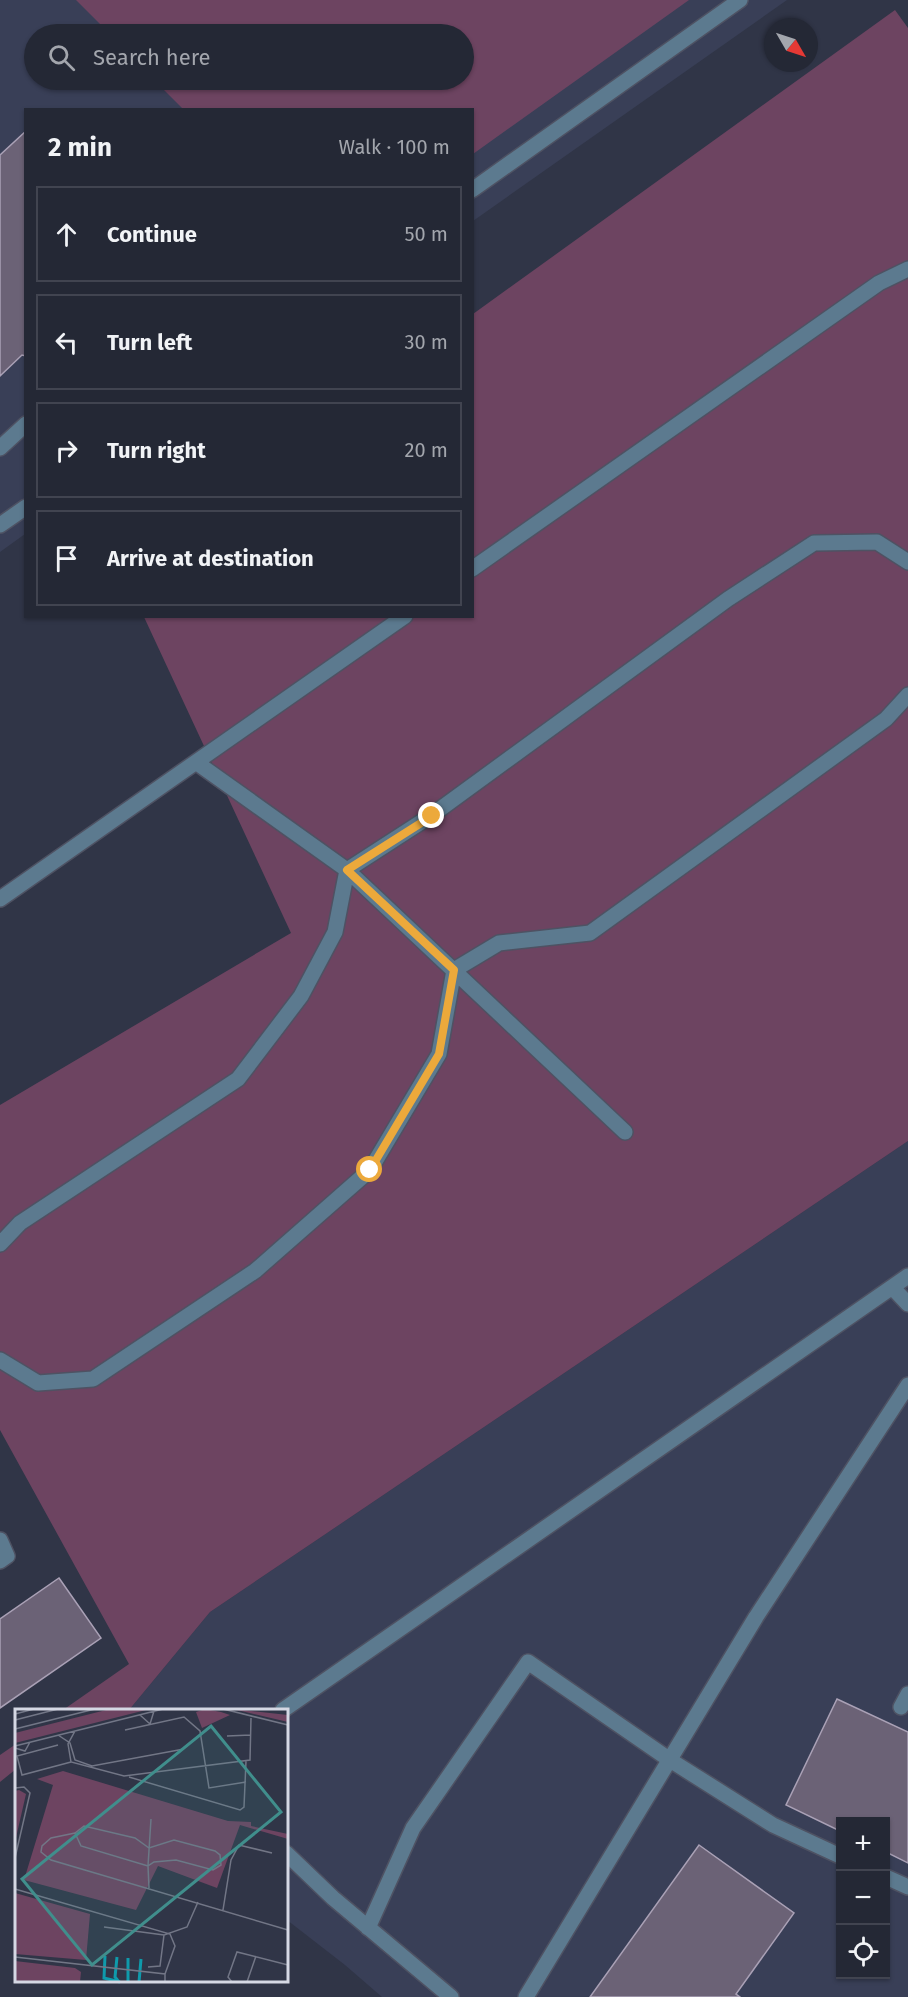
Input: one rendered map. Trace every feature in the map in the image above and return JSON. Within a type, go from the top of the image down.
[{"type":"lane","points":[[474,188],[740,0]]},
{"type":"lane","points":[[474,568],[879,282],[908,269]]},
{"type":"lane","points":[[0,448],[24,426]]},
{"type":"lane","points":[[0,525],[24,508]]},
{"type":"lane","points":[[0,1244],[20,1223],[238,1079],[301,996],[335,932],[347,870],[432,816],[728,599],[814,543],[877,542],[908,562]]},
{"type":"lane","points":[[0,899],[402,618]]},
{"type":"lane","points":[[0,1360],[38,1383],[93,1379],[255,1270],[370,1170],[439,1054],[454,970],[499,943],[590,933],[886,719],[908,695]]},
{"type":"lane","points":[[197,763],[347,870],[625,1132]]},
{"type":"lane","points":[[284,1709],[908,1276]]},
{"type":"lane","points":[[892,1287],[908,1304]]},
{"type":"lane","points":[[526,1997],[756,1617],[908,1385]]},
{"type":"lane","points":[[0,1540],[7,1556],[0,1561]]},
{"type":"lane","points":[[368,1928],[413,1828],[528,1662],[670,1760],[773,1825],[836,1854]]},
{"type":"lane","points":[[288,1855],[333,1898],[451,1997]]},
{"type":"lane","points":[[890,1879],[908,1887]]},
{"type":"shaded area","points":[[0,0],[787,0],[474,220],[474,108],[24,108],[24,535],[0,552]]},
{"type":"shaded area","points":[[76,0],[689,0],[474,153],[474,108],[182,108],[164,90],[474,90],[474,24],[100,24]]},
{"type":"shaded area","points":[[895,10],[908,28],[908,1141],[210,1612],[130,1709],[64,1709],[129,1664],[0,1430],[0,1105],[291,933],[144,618],[474,618],[474,313],[809,72],[818,72],[818,65]]},
{"type":"shaded area","points":[[908,1141],[908,1997],[382,1997],[288,1921],[288,1709],[130,1709],[210,1612]]},
{"type":"shaded area","points":[[15,1745],[15,1770],[0,1782],[0,1755]]},
{"type":"building","points":[[24,133],[24,356],[0,376],[0,155]]},
{"type":"building","points":[[59,1578],[101,1638],[0,1708],[0,1619]]},
{"type":"building","points":[[837,1699],[908,1732],[908,1863],[890,1854],[890,1817],[836,1817],[836,1829],[786,1805]]},
{"type":"building","points":[[699,1845],[794,1913],[736,1994],[740,1997],[590,1997]]},
{"type":"route","points":[[370,1170],[439,1054],[454,970],[347,870],[432,816]]}]
